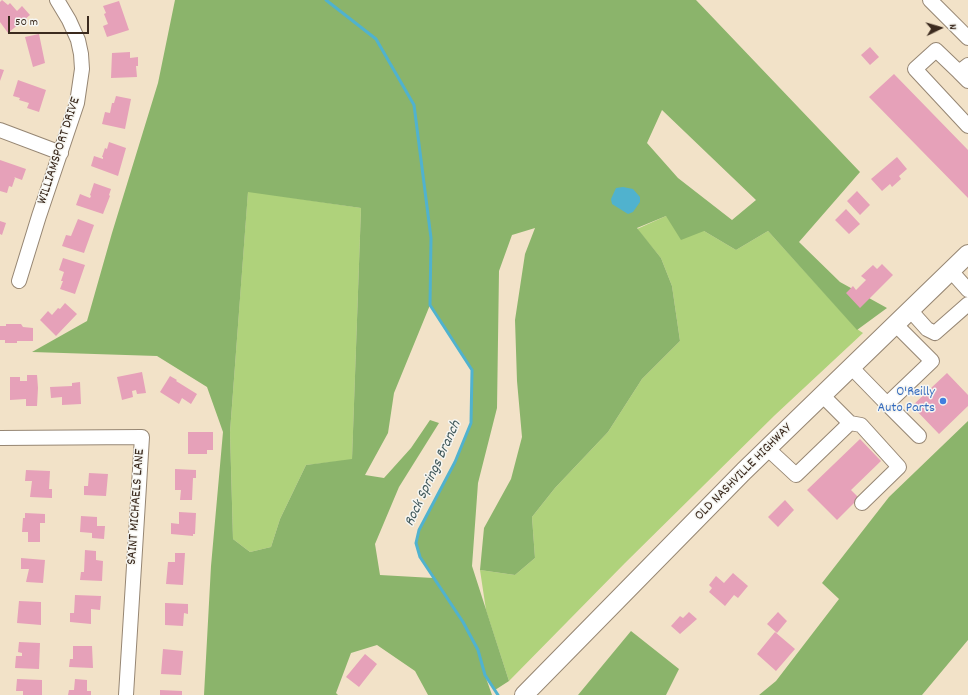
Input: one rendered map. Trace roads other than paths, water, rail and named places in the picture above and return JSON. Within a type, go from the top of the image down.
[{"type":"main road","name":"OLD NASHVILLE HIGHWAY","points":[[524,695],[822,395],[968,254]]},
{"type":"street","name":"WILLIAMSPORT DRIVE","points":[[19,281],[77,103],[82,69],[82,54],[78,40],[69,20],[57,0]]},
{"type":"street","points":[[930,0],[968,38]]},
{"type":"street","points":[[965,73],[936,50],[915,69],[968,126]]},
{"type":"street","points":[[0,130],[61,152]]},
{"type":"street","points":[[951,271],[968,290]]},
{"type":"street","points":[[910,310],[927,329],[935,333],[968,304]]},
{"type":"street","points":[[888,404],[932,362],[895,324]]},
{"type":"street","points":[[851,367],[919,436]]},
{"type":"street","points":[[822,395],[850,423],[860,425],[899,466],[862,503]]},
{"type":"street","points":[[768,449],[796,475],[850,423]]},
{"type":"street","name":"SAINT MICHAELS LANE","points":[[0,438],[142,437],[126,695]]},
{"type":"water","points":[[623,187],[633,189],[640,197],[640,202],[633,212],[628,214],[612,204],[611,199],[616,188]]},
{"type":"waterway","name":"Rock Springs Branch","points":[[326,0],[376,39],[414,105],[431,238],[430,305],[472,370],[471,423],[455,462],[419,530],[416,543],[420,557],[463,622],[478,650],[485,675],[498,695]]},
{"type":"place","name":"O'Reilly Auto Parts","points":[[943,401]]}]
